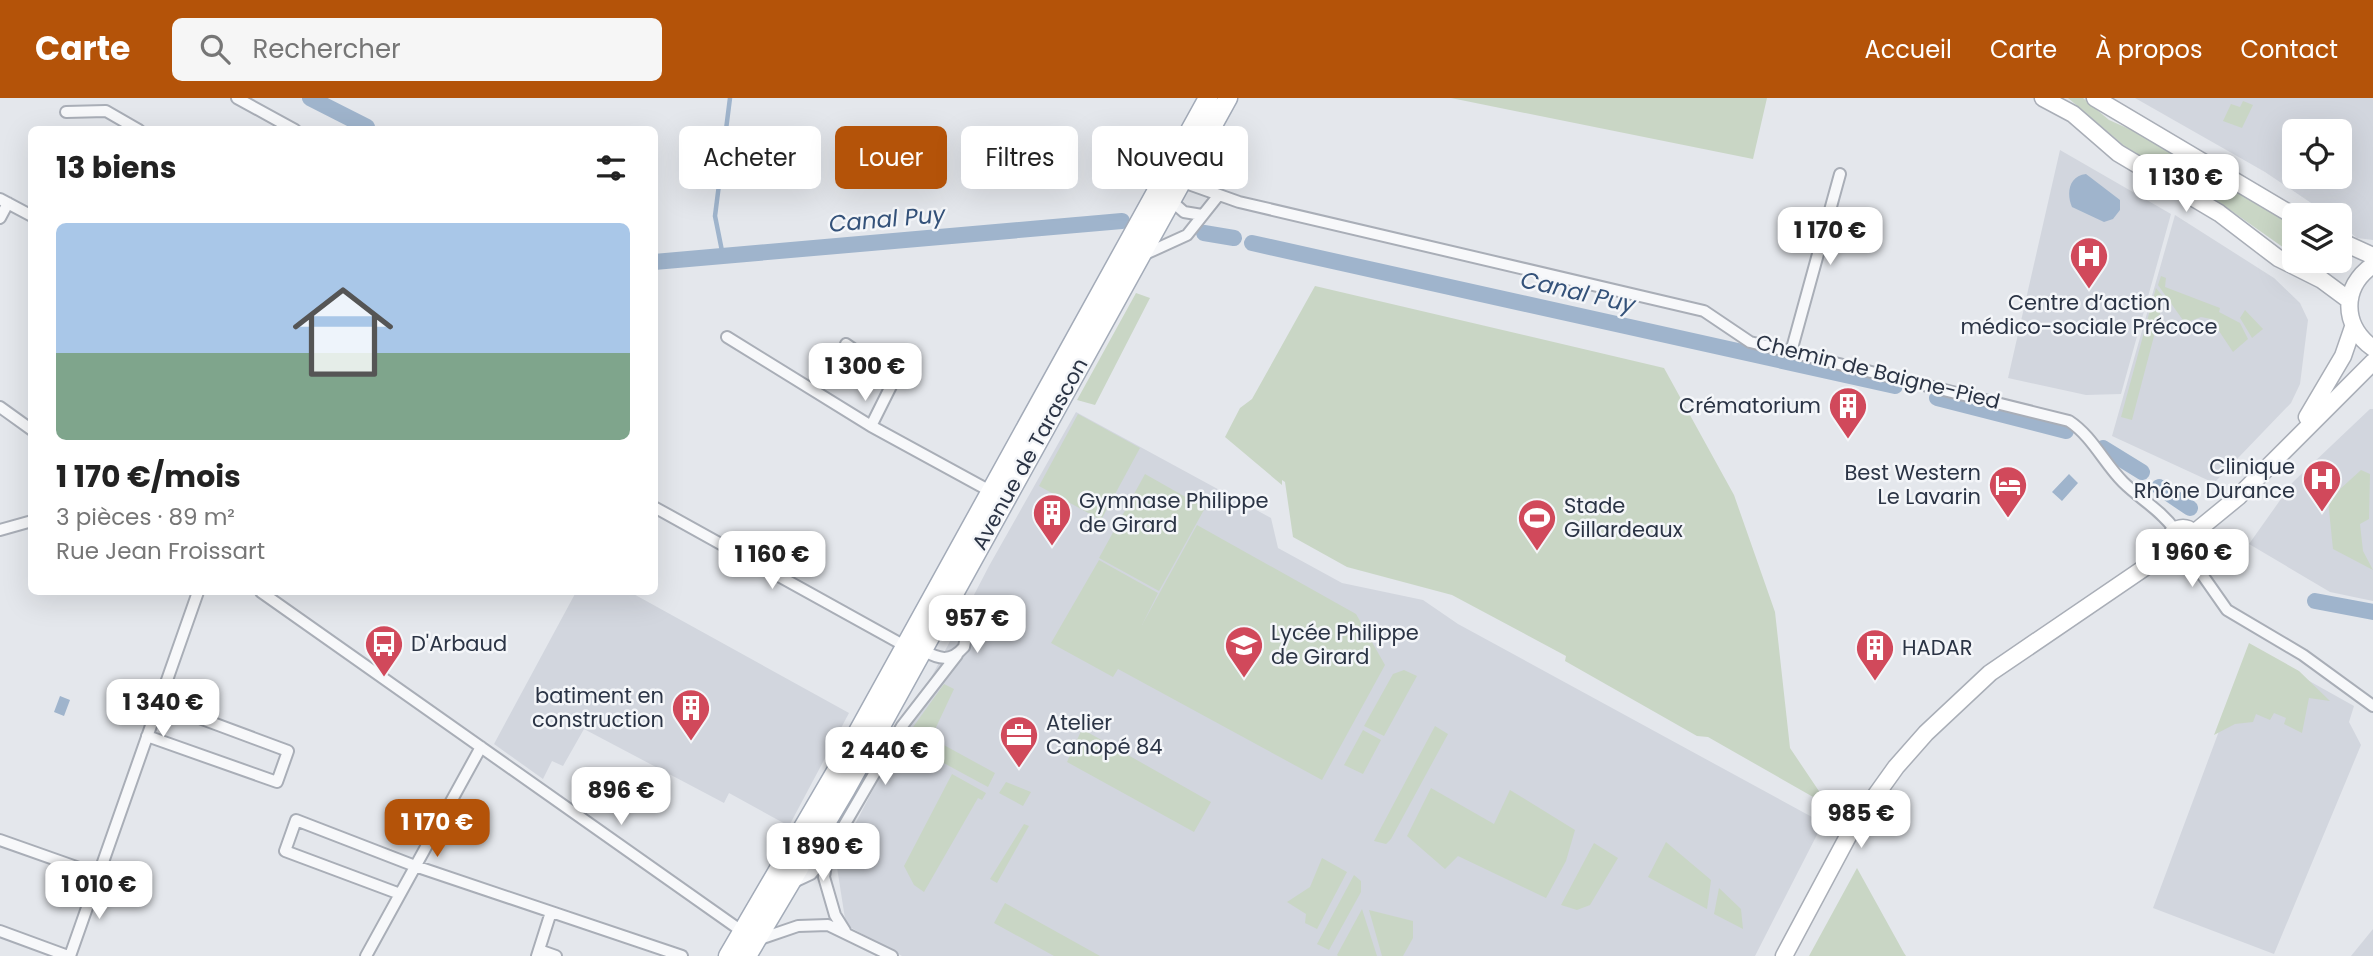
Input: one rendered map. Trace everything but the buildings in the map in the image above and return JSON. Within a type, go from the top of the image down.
[{"type":"main road","name":"Avenue de Tarascon","points":[[1195,126],[1208,98]]},
{"type":"main road","name":"Avenue de Tarascon","points":[[1209,126],[1228,98]]},
{"type":"main road","name":"Avenue de Tarascon","points":[[747,956],[750,936],[914,648],[944,611],[1138,259],[1166,189]]},
{"type":"main road","name":"Avenue de Tarascon","points":[[728,956],[750,936],[792,884],[914,648],[990,491],[1166,189]]},
{"type":"street","points":[[237,98],[288,126]]},
{"type":"street","points":[[2043,98],[2073,114],[2118,153],[2219,213],[2278,258],[2334,287],[2349,300]]},
{"type":"street","points":[[2095,98],[2282,209]]},
{"type":"street","points":[[66,112],[106,111],[132,126]]},
{"type":"street","points":[[1791,352],[1840,174]]},
{"type":"street","points":[[1168,189],[1184,212],[1202,215]]},
{"type":"street","name":"Chemin de Baigne-Pied","points":[[1178,189],[1218,196],[1704,311],[1750,342],[2069,421],[2089,438],[2125,485],[2164,515],[2175,530]]},
{"type":"street","points":[[1138,259],[1187,235],[1218,196]]},
{"type":"street","points":[[0,218],[4,201],[28,214]]},
{"type":"street","points":[[2352,246],[2373,256]]},
{"type":"street","points":[[2290,443],[2327,386],[2346,350],[2353,327],[2349,300],[2357,279],[2373,265]]},
{"type":"street","points":[[2353,327],[2373,348]]},
{"type":"street","points":[[727,337],[872,426],[990,491]]},
{"type":"street","points":[[846,344],[895,378],[872,426]]},
{"type":"street","points":[[2194,533],[2238,497],[2373,362]]},
{"type":"street","points":[[0,407],[28,427]]},
{"type":"street","points":[[658,509],[914,648],[938,659],[957,655]]},
{"type":"street","points":[[0,530],[28,522]]},
{"type":"street","points":[[2194,533],[2182,527],[2175,530],[2170,537],[2224,606],[2304,655],[2373,706]]},
{"type":"street","points":[[1784,954],[1853,827],[1896,767],[1926,733],[1990,673],[2180,551],[2195,545],[2194,533]]},
{"type":"street","points":[[0,931],[69,956],[197,595]]},
{"type":"street","points":[[265,595],[750,936],[798,926],[828,925],[845,931],[891,956]]},
{"type":"street","points":[[792,884],[811,874],[828,853],[902,726],[964,647],[965,627],[958,618],[944,611]]},
{"type":"street","points":[[147,736],[277,782],[288,751],[159,703]]},
{"type":"street","points":[[366,956],[481,747]]},
{"type":"street","points":[[400,894],[285,851],[296,820],[415,866],[681,956]]},
{"type":"street","points":[[0,840],[99,876]]},
{"type":"street","points":[[828,853],[824,877],[835,915],[845,931]]},
{"type":"street","points":[[551,912],[538,953],[556,956]]},
{"type":"shaded area","points":[[2135,98],[2373,98],[2373,240],[2357,238],[2352,234],[2352,203],[2311,203],[2290,189],[2352,189],[2352,119],[2282,119],[2282,183]]},
{"type":"shaded area","name":"Centre d’action médico-sociale Précoce","points":[[2060,150],[2171,214],[2121,394],[2086,395],[2008,378]]},
{"type":"shaded area","points":[[2175,215],[2274,278],[2300,303],[2308,320],[2300,384],[2291,403],[2214,483],[2112,436]]},
{"type":"shaded area","name":"Clinique Rhône Durance","points":[[2373,409],[2373,601],[2330,592],[2249,544],[2293,482]]},
{"type":"shaded area","name":"Lycée Philippe de Girard","points":[[1076,412],[1271,518],[1278,548],[1342,583],[1423,600],[1458,624],[1823,823],[1755,956],[902,956],[846,925],[836,861],[989,566]]},
{"type":"shaded area","points":[[574,595],[635,595],[849,713],[789,826],[729,793],[724,803],[584,729],[563,766],[552,761],[543,779],[494,744]]},
{"type":"shaded area","points":[[2250,648],[2354,706],[2349,722],[2361,745],[2274,954],[2153,908]]},
{"type":"shaded area","points":[[2373,929],[2373,956],[2351,956]]},
{"type":"green space","points":[[1451,98],[1767,98],[1753,159]]},
{"type":"green space","points":[[2068,98],[2083,98],[2109,120],[2136,132],[2282,219],[2282,247],[2199,188],[2128,149]]},
{"type":"green space","points":[[2243,101],[2253,105],[2242,128],[2223,121],[2231,104],[2240,107]]},
{"type":"green space","points":[[2161,276],[2166,278],[2165,287],[2220,308],[2219,312],[2240,323],[2248,339],[2233,352],[2211,319],[2201,317],[2185,323],[2158,285]]},
{"type":"green space","name":"Stade Gillardeaux","points":[[1315,286],[1664,368],[1734,495],[1775,612],[1790,748],[1829,806],[1708,737],[1697,736],[1565,661],[1566,656],[1452,595],[1347,567],[1293,537],[1285,482],[1282,480],[1282,485],[1225,437],[1240,408],[1252,399]]},
{"type":"green space","points":[[2156,288],[2164,298],[2132,420],[2121,417]]},
{"type":"green space","points":[[1136,293],[1150,298],[1095,405],[1077,400]]},
{"type":"green space","points":[[2245,310],[2263,329],[2252,338],[2240,318]]},
{"type":"green space","points":[[1078,414],[1140,448],[1101,520],[1039,486]]},
{"type":"green space","points":[[2361,470],[2370,474],[2369,519],[2360,524],[2363,551],[2373,570],[2333,549],[2328,500]]},
{"type":"green space","points":[[1145,474],[1205,508],[1159,591],[1099,558]]},
{"type":"green space","points":[[1197,525],[1356,614],[1385,665],[1322,780],[1118,669],[1113,677],[1051,643],[1099,560],[1158,593],[1142,625]]},
{"type":"green space","points":[[2249,643],[2299,671],[2330,701],[2309,698],[2302,733],[2284,724],[2286,718],[2274,713],[2270,720],[2256,714],[2253,722],[2235,724],[2214,735]]},
{"type":"green space","points":[[1404,670],[1417,676],[1384,736],[1364,726],[1393,674]]},
{"type":"green space","points":[[944,684],[954,689],[931,738],[995,773],[988,787],[903,741]]},
{"type":"green space","points":[[1435,726],[1448,734],[1391,839],[1386,844],[1374,841]]},
{"type":"green space","points":[[1082,729],[1211,802],[1194,832],[1067,762]]},
{"type":"green space","points":[[1363,730],[1381,740],[1363,774],[1344,765]]},
{"type":"green space","points":[[952,774],[986,793],[982,800],[978,798],[924,892],[914,885],[904,866]]},
{"type":"green space","points":[[1006,782],[1031,792],[1023,806],[999,793]]},
{"type":"green space","points":[[1431,788],[1494,824],[1510,790],[1575,830],[1566,861],[1546,898],[1458,856],[1445,869],[1407,836]]},
{"type":"green space","points":[[1024,824],[1029,826],[997,883],[990,879]]},
{"type":"green space","points":[[1666,842],[1711,880],[1707,909],[1648,877]]},
{"type":"green space","points":[[1594,843],[1618,858],[1590,905],[1577,910],[1561,905]]},
{"type":"green space","points":[[1322,858],[1347,872],[1317,929],[1305,923],[1306,914],[1287,902],[1310,887]]},
{"type":"green space","points":[[1857,868],[1904,953],[1906,956],[1809,956]]},
{"type":"green space","points":[[1354,875],[1361,881],[1361,892],[1329,950],[1317,944]]},
{"type":"green space","points":[[1719,888],[1741,909],[1743,929],[1714,914]]},
{"type":"green space","points":[[1005,903],[1100,956],[1054,956],[994,923]]},
{"type":"green space","points":[[1362,909],[1377,956],[1338,956],[1337,955]]},
{"type":"green space","points":[[1369,910],[1413,921],[1413,938],[1403,956],[1382,956]]},
{"type":"water","points":[[2086,174],[2120,200],[2120,210],[2113,219],[2104,222],[2072,207],[2070,186],[2080,175]]},
{"type":"water","points":[[2069,474],[2078,483],[2062,501],[2052,492]]},
{"type":"water","points":[[60,696],[70,700],[64,716],[54,712]]},
{"type":"waterway","name":"Canal Puy","points":[[310,98],[365,126]]},
{"type":"waterway","points":[[723,256],[715,216],[730,98]]},
{"type":"waterway","name":"Canal Puy","points":[[658,262],[1122,221]]},
{"type":"waterway","name":"Canal Puy","points":[[1204,233],[1234,238]]},
{"type":"waterway","name":"Canal Puy","points":[[1252,243],[1895,386]]},
{"type":"waterway","name":"Canal Puy","points":[[1937,398],[2066,431]]},
{"type":"waterway","name":"Canal Puy","points":[[2103,448],[2142,472]]},
{"type":"waterway","name":"Canal Puy","points":[[2159,487],[2190,508]]},
{"type":"waterway","name":"Canal Puy","points":[[2315,601],[2373,612]]},
{"type":"place","name":"Centre d’action médico-sociale Précoce","points":[[2089,290]]},
{"type":"place","name":"Crématorium","points":[[1848,440]]},
{"type":"place","name":"Clinique Rhône Durance","points":[[2322,513]]},
{"type":"place","name":"Best Western Le Lavarin","points":[[2008,519]]},
{"type":"place","name":"Gymnase Philippe de Girard","points":[[1052,547]]},
{"type":"place","name":"Stade Gillardeaux","points":[[1537,552]]},
{"type":"place","name":"D'Arbaud","points":[[384,678]]},
{"type":"place","name":"Lycée Philippe de Girard","points":[[1244,679]]},
{"type":"place","name":"HADAR","points":[[1875,682]]},
{"type":"place","name":"batiment en construction","points":[[691,742]]},
{"type":"place","name":"Atelier Canopé 84","points":[[1019,769]]}]
